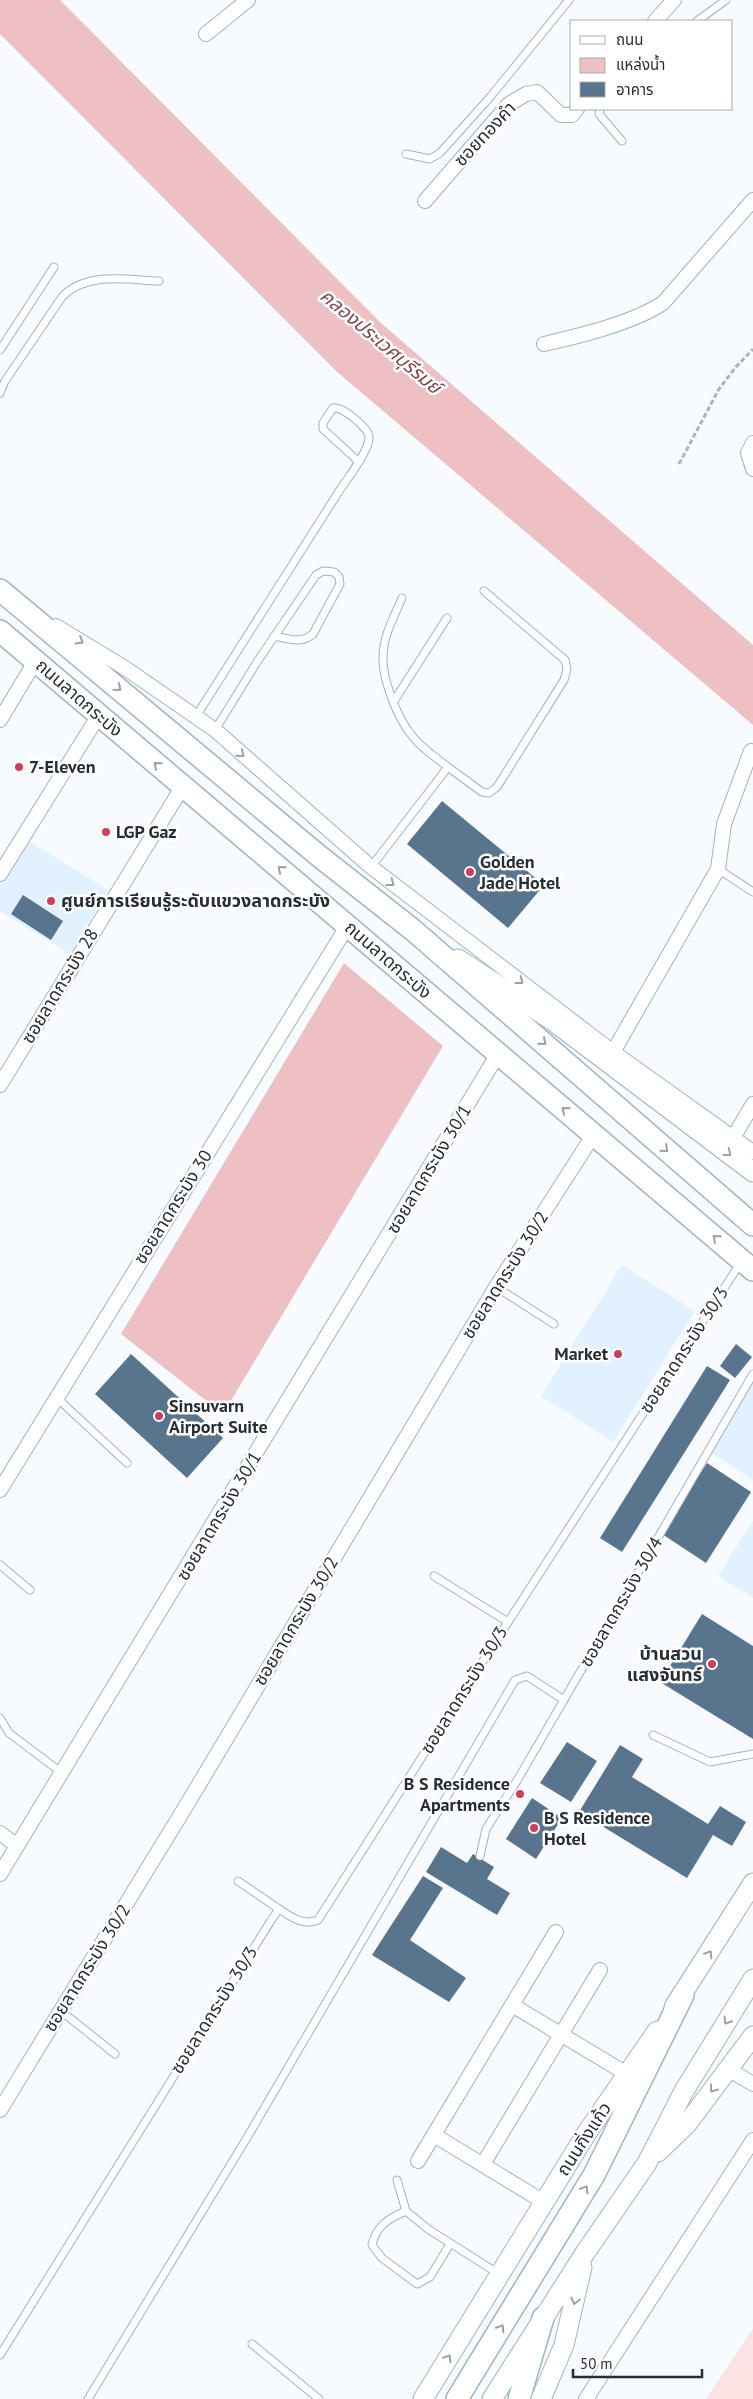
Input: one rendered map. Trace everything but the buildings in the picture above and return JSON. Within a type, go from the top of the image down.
[{"type":"main road","name":"ถนนลาดกระบัง","points":[[4,594],[312,849],[413,930],[753,1224]]},
{"type":"main road","name":"ถนนลาดกระบัง","points":[[0,631],[748,1266]]},
{"type":"main road","points":[[413,930],[553,1021],[753,1172]]},
{"type":"main road","name":"ถนนกิ่งแก้ว","points":[[423,2399],[588,2131],[683,1995],[753,1884]]},
{"type":"main road","points":[[492,2399],[585,2253],[646,2163],[684,2092],[753,1979]]},
{"type":"main road","points":[[457,2399],[594,2175],[683,1995]]},
{"type":"main road","points":[[646,2163],[687,2124],[728,2068],[752,2041]]},
{"type":"main road","points":[[542,2399],[564,2345],[585,2253]]},
{"type":"main road","points":[[519,2399],[543,2318]]},
{"type":"street","points":[[206,34],[248,0]]},
{"type":"street","points":[[656,20],[674,0]]},
{"type":"street","name":"ซอยทองคำ","points":[[424,201],[509,104],[518,98],[537,92],[561,115],[572,115],[577,110]]},
{"type":"street","points":[[544,344],[571,338],[651,311],[662,303],[753,200]]},
{"type":"street","points":[[753,443],[748,453],[753,469]]},
{"type":"street","points":[[4,594],[124,668],[215,730],[371,867],[612,1052],[753,1152]]},
{"type":"street","points":[[0,720],[36,660]]},
{"type":"street","points":[[0,874],[99,715]]},
{"type":"street","points":[[612,1052],[718,869],[724,824],[751,752]]},
{"type":"street","name":"ซอยลาดกระบัง 28","points":[[0,1084],[182,786]]},
{"type":"street","name":"ซอยลาดกระบัง 30","points":[[0,1490],[56,1396],[348,925]]},
{"type":"street","name":"ซอยลาดกระบัง 30/1","points":[[0,1874],[498,1054]]},
{"type":"street","points":[[733,1138],[753,1104]]},
{"type":"street","name":"ซอยลาดกระบัง 30/2","points":[[0,2110],[191,1798],[496,1286],[594,1134]]},
{"type":"street","points":[[0,1833],[17,1846]]},
{"type":"street","points":[[418,2161],[556,1932]]},
{"type":"street","points":[[483,2164],[600,1970]]},
{"type":"street","points":[[512,2005],[627,2074]]},
{"type":"street","points":[[728,2068],[753,2084]]},
{"type":"street","points":[[434,2134],[544,2202]]},
{"type":"street","points":[[586,2399],[753,2140]]},
{"type":"lane","points":[[406,154],[430,159],[440,153],[491,96],[569,0]]},
{"type":"lane","points":[[698,20],[726,0]]},
{"type":"lane","points":[[600,110],[599,114],[604,123],[622,141]]},
{"type":"lane","points":[[0,350],[54,267]]},
{"type":"lane","points":[[0,393],[6,381],[70,288],[86,281],[116,279],[159,282]]},
{"type":"lane","points":[[195,718],[358,461],[370,437],[366,429],[343,409],[333,408],[323,423],[323,430],[358,461]]},
{"type":"lane","points":[[215,730],[274,636],[316,575],[323,572],[334,572],[339,576],[340,584],[313,634],[308,638],[296,641],[274,636]]},
{"type":"lane","points":[[402,598],[387,634],[383,658],[394,702],[410,734],[448,767],[482,792],[489,793],[493,790],[545,712],[564,680],[566,669],[565,660],[484,591]]},
{"type":"lane","points":[[394,702],[447,618]]},
{"type":"lane","points":[[371,867],[448,767]]},
{"type":"lane","points":[[718,869],[753,892]]},
{"type":"lane","name":"ซอยลาดกระบัง 30/3","points":[[0,2355],[204,2026],[279,1909],[303,1922],[311,1923],[318,1920],[508,1622],[748,1266]]},
{"type":"lane","points":[[496,1286],[554,1324]]},
{"type":"lane","name":"ซอยลาดกระบัง 30/4","points":[[480,1856],[486,1829],[518,1779],[753,1374]]},
{"type":"lane","points":[[56,1396],[127,1464]]},
{"type":"lane","points":[[0,1565],[30,1590]]},
{"type":"lane","points":[[434,1576],[508,1622]]},
{"type":"lane","points":[[88,2399],[248,2136],[515,1680],[527,1676],[564,1700]]},
{"type":"lane","points":[[0,1718],[9,1734],[62,1774]]},
{"type":"lane","points":[[654,1735],[710,1762],[753,1754]]},
{"type":"lane","points":[[238,1881],[279,1909]]},
{"type":"lane","points":[[61,2011],[115,2054]]},
{"type":"lane","points":[[397,2180],[406,2210],[428,2230],[500,2274]]},
{"type":"lane","points":[[406,2210],[389,2218],[374,2236],[372,2246],[382,2258],[417,2284],[430,2277],[450,2244]]},
{"type":"lane","points":[[252,2344],[319,2399]]},
{"type":"path","points":[[679,464],[719,390],[735,368],[753,350]]},
{"type":"shaded area","name":"ศูนย์การเรียนรู้ระดับแขวงลาดกระบัง","points":[[24,838],[108,890],[70,954],[0,911],[0,878]]},
{"type":"shaded area","name":"Market","points":[[622,1265],[695,1311],[613,1442],[541,1396]]},
{"type":"shaded area","points":[[753,1383],[753,1480],[709,1451]]},
{"type":"shaded area","points":[[753,1521],[753,1598],[718,1576]]},
{"type":"shaded area","points":[[753,2328],[753,2399],[706,2399]]},
{"type":"water","name":"คลองประเวศบุรีรมย์","points":[[0,0],[60,0],[381,323],[753,645],[753,725],[336,371],[0,34]]},
{"type":"water","points":[[344,963],[443,1046],[223,1414],[121,1334]]},
{"type":"place","name":"7-Eleven","points":[[19,767]]},
{"type":"place","name":"LGP Gaz","points":[[106,832]]},
{"type":"place","name":"Golden Jade Hotel","points":[[470,872]]},
{"type":"place","name":"ศูนย์การเรียนรู้ระดับแขวงลาดกระบัง","points":[[51,901]]},
{"type":"place","name":"Market","points":[[618,1354]]},
{"type":"place","name":"Sinsuvarn Airport Suite","points":[[159,1416]]},
{"type":"place","name":"บ้านสวน แสงจันทร์","points":[[712,1664]]},
{"type":"place","name":"B S Residence Apartments","points":[[520,1794]]},
{"type":"place","name":"B S Residence Hotel","points":[[534,1828]]}]
